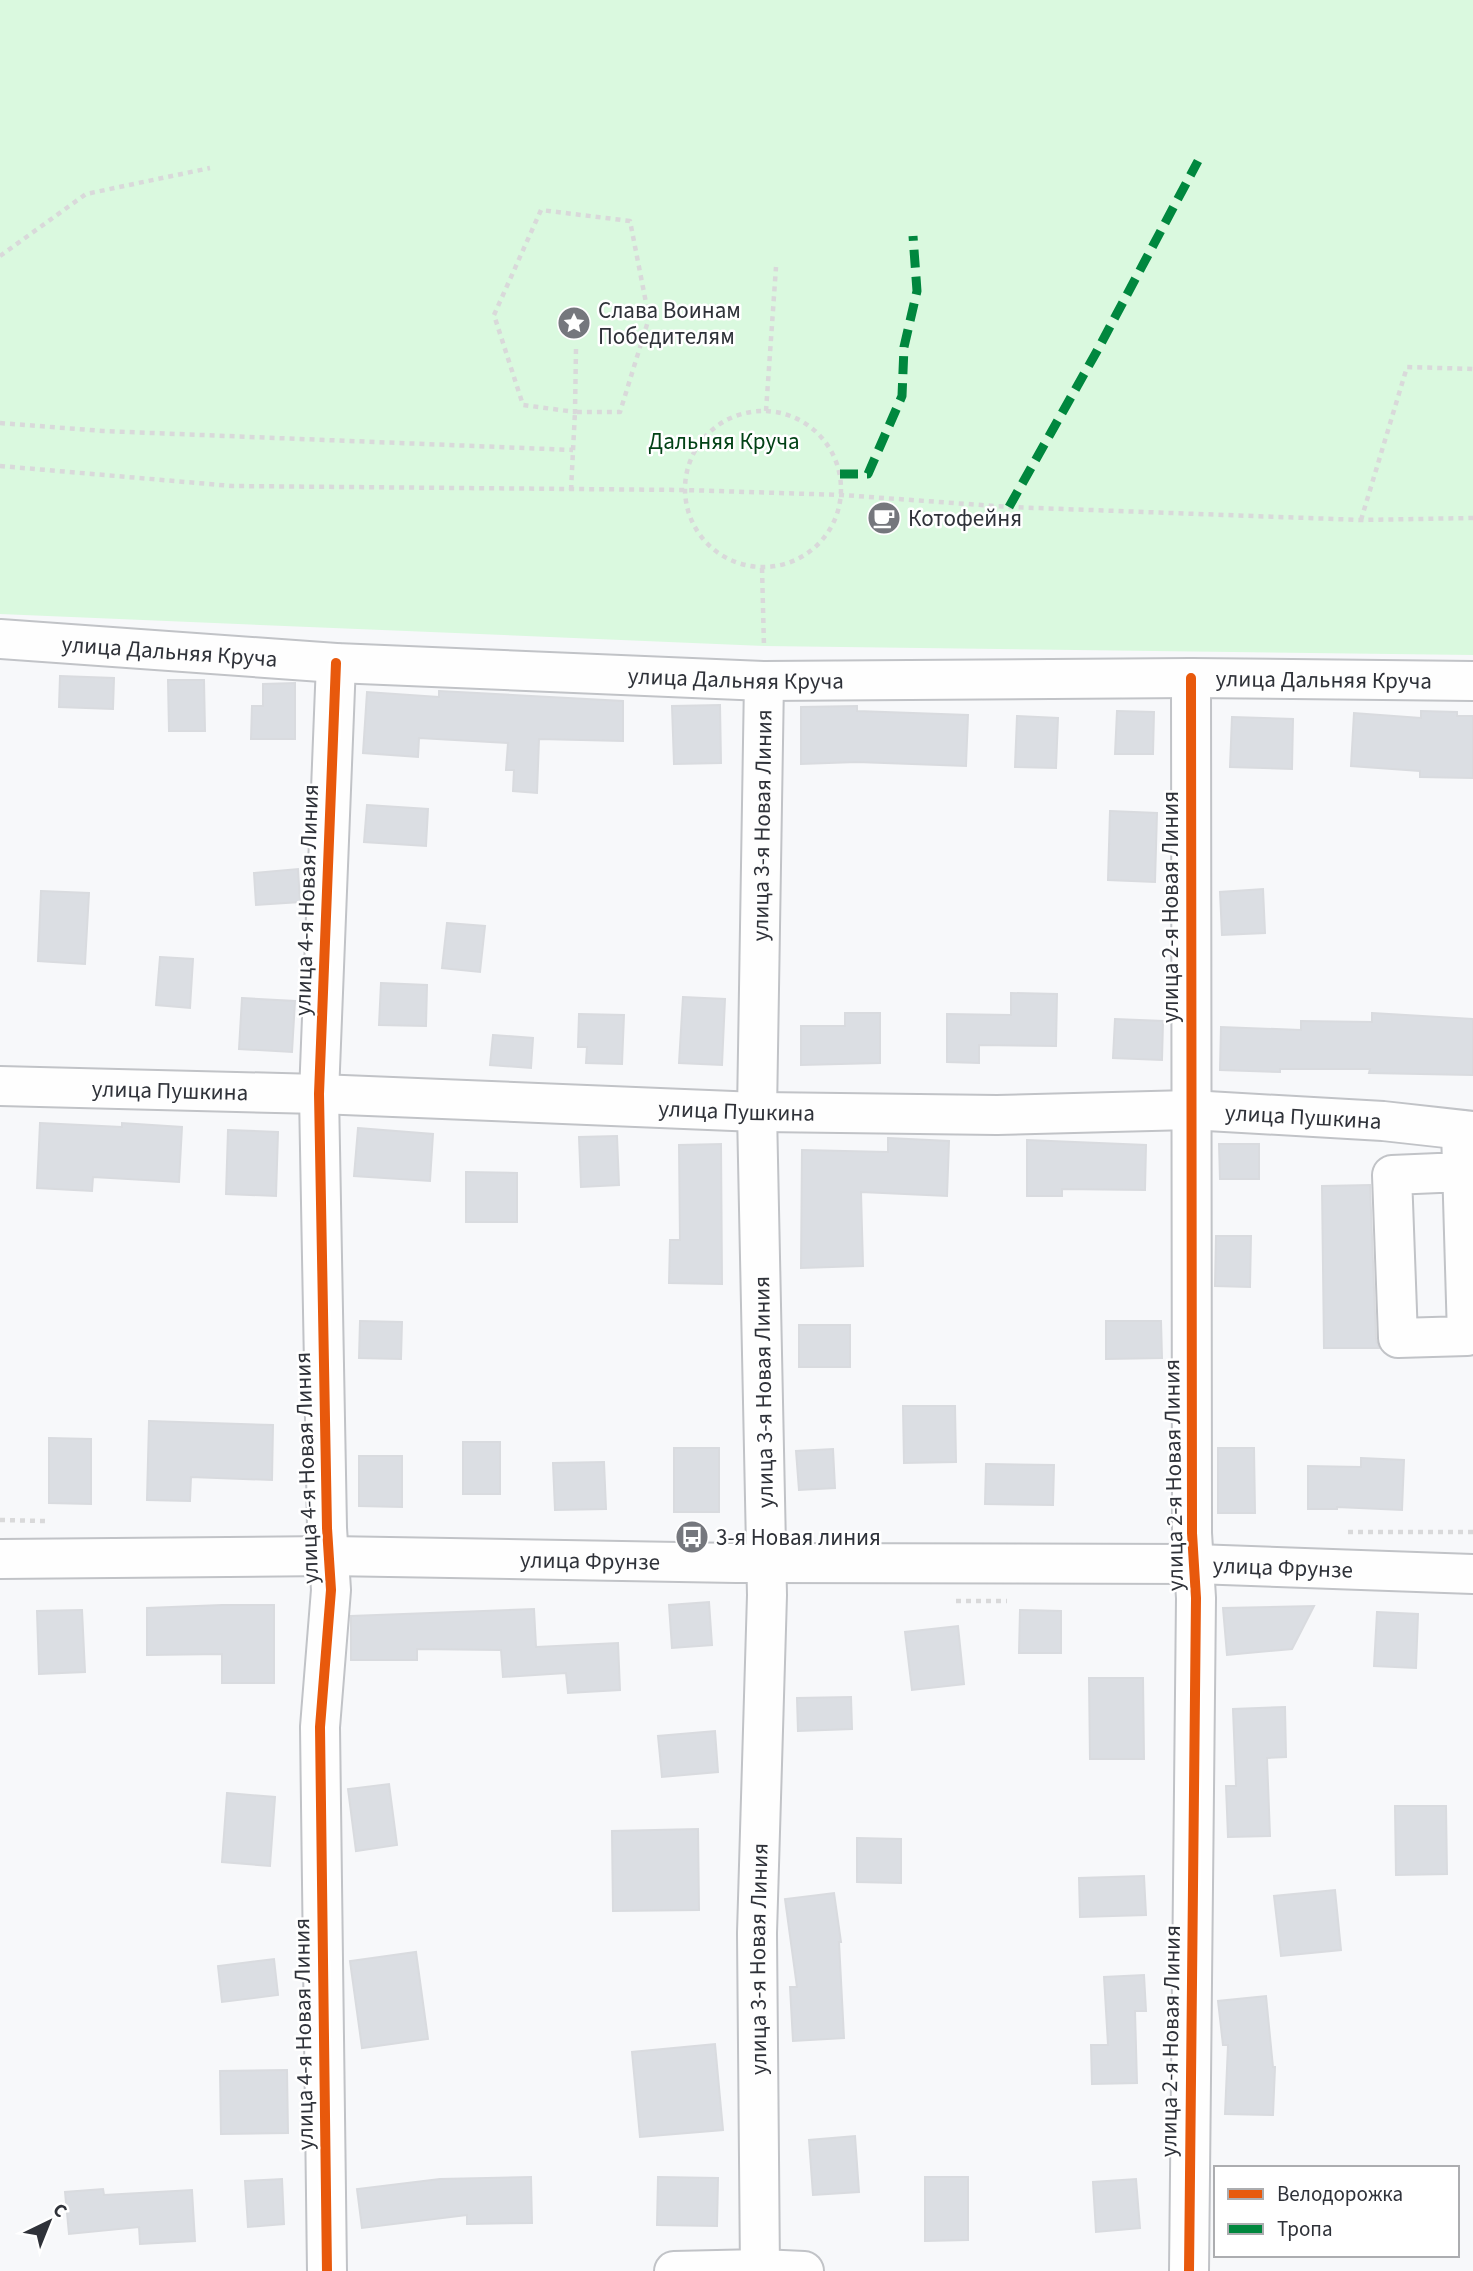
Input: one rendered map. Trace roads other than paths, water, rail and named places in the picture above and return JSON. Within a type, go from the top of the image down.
[{"type":"street","name":"улица Дальняя Круча","points":[[0,639],[336,663],[764,681],[1191,678],[1473,681]]},
{"type":"street","name":"улица 4-я Новая Линия","points":[[327,2271],[320,1727],[331,1590],[319,1094],[336,663]]},
{"type":"street","name":"улица 2-я Новая Линия","points":[[1189,2271],[1196,1598],[1192,1533],[1191,678]]},
{"type":"street","name":"улица 3-я Новая Линия","points":[[760,2270],[757,1933],[767,1595],[757,1112],[764,681]]},
{"type":"street","name":"улица Пушкина","points":[[0,1086],[319,1094],[757,1112],[998,1115],[1190,1110],[1383,1121],[1467,1130]]},
{"type":"street","points":[[1462,1172],[1392,1175],[1398,1338],[1470,1345],[1462,1172],[1467,1130]]},
{"type":"street","name":"улица Фрунзе","points":[[0,1559],[329,1556],[766,1563],[1195,1564],[1473,1574]]},
{"type":"street","points":[[674,2271],[804,2271]]},
{"type":"place","name":"Слава Воинам Победителям","points":[[574,323]]},
{"type":"place","name":"Котофейня","points":[[884,518]]},
{"type":"place","name":"3-я Новая линия","points":[[692,1537]]},
{"type":"park label","name":"Дальняя Круча","points":[[724,441]]}]
